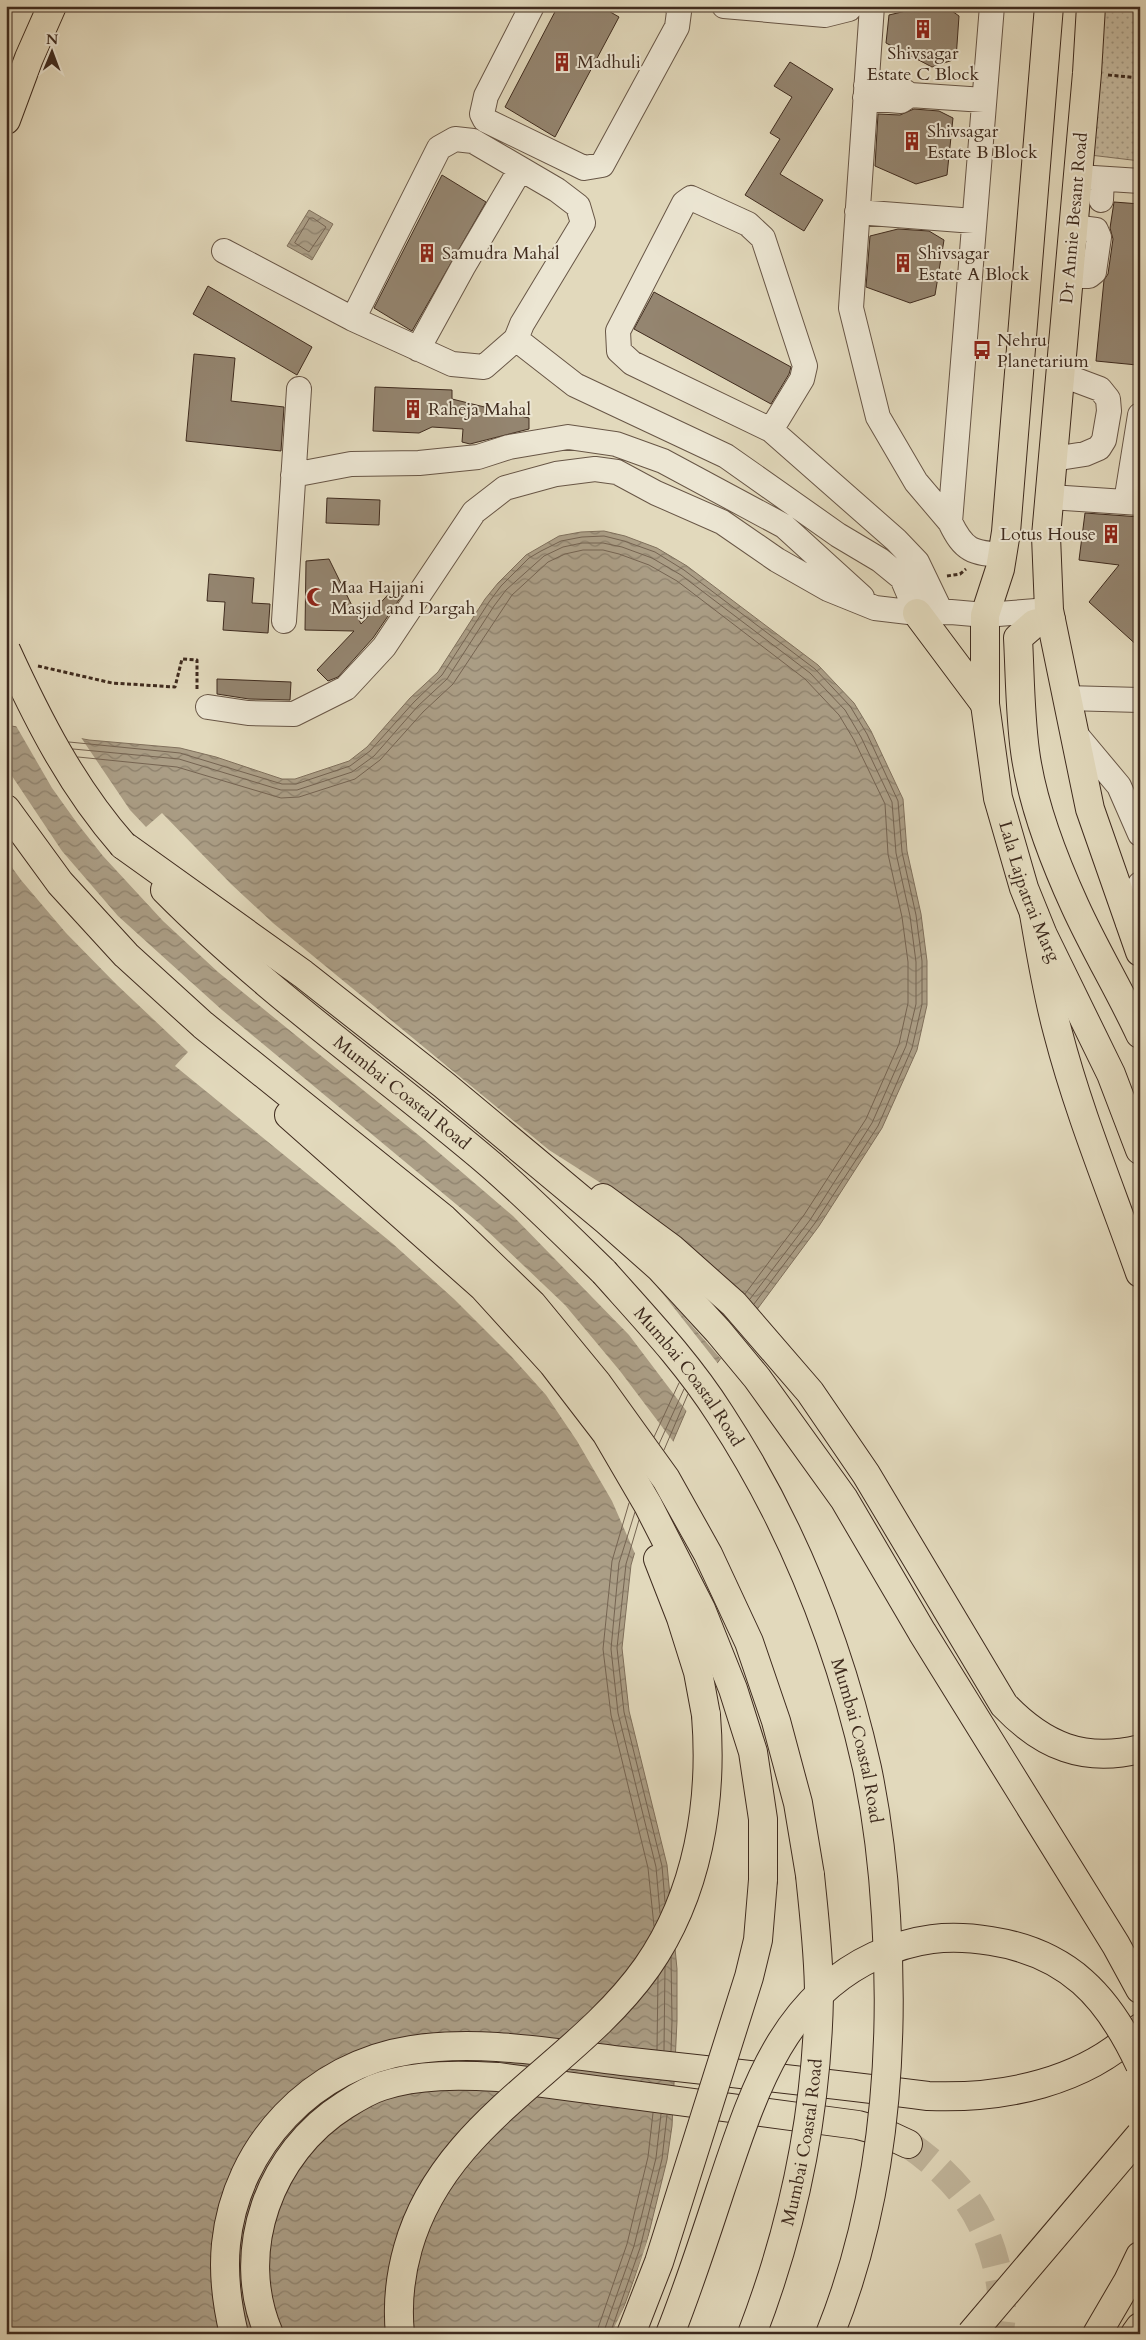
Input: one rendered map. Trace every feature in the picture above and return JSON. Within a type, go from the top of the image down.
[{"type":"main road","points":[[6,120],[29,58],[52,6]]},
{"type":"main road","points":[[985,615],[1003,555],[1049,6]]},
{"type":"main road","name":"Dr Annie Besant Road","points":[[1050,615],[1046,536],[1074,227],[1094,185],[1091,6]]},
{"type":"main road","points":[[929,612],[985,704]]},
{"type":"main road","name":"Lala Lajpatrai Marg","points":[[985,615],[985,704],[998,798],[1024,888],[1034,914],[1111,1074],[1140,1150]]},
{"type":"main road","points":[[1140,952],[1090,810],[1050,615],[1034,624],[1018,638],[1021,711],[1026,753],[1037,804],[1057,865],[1075,907],[1140,1034]]},
{"type":"main road","name":"Mumbai Coastal Road","points":[[6,650],[36,712],[79,790],[123,845],[200,925],[252,970],[490,1165],[535,1204],[604,1272],[673,1350],[719,1413],[760,1480],[799,1561],[831,1642],[867,1769],[878,1831],[888,1943],[890,2005],[888,2055],[875,2169],[860,2241],[848,2284],[830,2334]]},
{"type":"main road","name":"Mumbai Coastal Road","points":[[6,809],[60,883],[126,955],[203,1025],[444,1219],[532,1304],[597,1383],[666,1479],[708,1554],[749,1642],[776,1721],[798,1803],[810,1875],[816,1941],[818,1995],[810,2099],[798,2179],[777,2262],[752,2334]]},
{"type":"main road","points":[[123,845],[303,974],[444,1085],[660,1268],[729,1345],[797,1433],[844,1500],[922,1632],[1116,1945],[1140,1989]]},
{"type":"main road","points":[[1034,914],[1047,988],[1058,1034],[1076,1092],[1140,1273]]},
{"type":"main road","points":[[203,1025],[262,1090],[302,1128],[482,1287],[553,1364],[608,1436],[648,1505],[701,1609],[734,1689],[753,1752],[763,1818],[762,1908],[758,1940],[750,1977],[659,2262],[631,2334]]},
{"type":"main road","points":[[532,1158],[595,1192],[664,1242],[734,1304],[772,1346],[838,1430],[1004,1705],[1021,1723],[1044,1738],[1070,1751],[1095,1754],[1122,1753],[1140,1749]]},
{"type":"main road","points":[[400,2334],[400,2288],[404,2263],[414,2229],[430,2194],[456,2157],[479,2130],[601,2019],[646,1967],[665,1937],[680,1906],[693,1869],[701,1836],[707,1789],[708,1756],[706,1715],[698,1672],[681,1618],[608,1436]]},
{"type":"main road","points":[[670,2334],[752,2099],[772,2055],[810,2001],[856,1965],[895,1947],[941,1936],[965,1937],[1022,1948],[1064,1967],[1086,1982],[1103,2001],[1117,2022],[1140,2065]]},
{"type":"main road","points":[[234,2334],[226,2294],[226,2239],[233,2204],[257,2150],[286,2113],[305,2096],[330,2079],[375,2058],[411,2050],[437,2047],[508,2049],[912,2094],[956,2097],[989,2095],[1024,2089],[1062,2078],[1115,2050],[1140,2028]]},
{"type":"main road","points":[[269,2334],[257,2293],[256,2264],[266,2201],[277,2176],[297,2147],[325,2118],[381,2086],[422,2078],[456,2075],[498,2077],[858,2125],[880,2131],[908,2144]]},
{"type":"main road","points":[[972,2332],[1140,2135]]},
{"type":"main road","points":[[1097,2334],[1128,2281],[1140,2256]]},
{"type":"main road","points":[[1101,2334],[1140,2279]]},
{"type":"main road","points":[[1135,2334],[1140,2327]]},
{"type":"street","points":[[532,6],[486,96],[482,114],[485,120],[584,168],[602,165],[677,26],[679,12],[677,6]]},
{"type":"street","points":[[724,6],[825,15],[849,9],[851,6]]},
{"type":"street","points":[[872,6],[851,308],[878,417],[916,482],[950,522],[958,538],[976,553],[1003,555]]},
{"type":"street","points":[[950,522],[992,6]]},
{"type":"street","points":[[865,92],[901,89],[910,95],[984,100]]},
{"type":"street","points":[[224,251],[352,319],[418,349],[452,364],[484,367],[516,339],[522,324],[583,223],[578,206],[557,190],[473,141],[455,138],[439,148],[352,319]]},
{"type":"street","points":[[418,349],[520,170]]},
{"type":"street","points":[[1094,185],[1140,181]]},
{"type":"street","points":[[771,430],[802,378],[805,366],[763,238],[748,224],[691,198],[684,203],[618,331],[619,351],[632,363],[771,430],[896,540],[917,562],[929,612]]},
{"type":"street","points":[[857,212],[974,222]]},
{"type":"street","points":[[516,339],[575,385],[726,456],[838,535],[880,560],[902,578],[929,612]]},
{"type":"street","points":[[1053,459],[1086,454],[1099,448],[1104,440],[1109,411],[1108,399],[1100,389],[1060,374]]},
{"type":"street","points":[[284,621],[299,389]]},
{"type":"street","points":[[1050,497],[1133,503],[1140,415]]},
{"type":"street","points":[[293,475],[352,464],[419,463],[478,457],[509,447],[568,437],[616,444],[663,461],[784,526],[875,608]]},
{"type":"street","points":[[208,707],[248,713],[294,714],[346,688],[384,648],[474,512],[505,488],[556,474],[595,469],[618,472],[656,493],[722,522],[777,560],[828,589],[875,608],[985,615],[1050,615]]},
{"type":"street","points":[[1066,698],[1140,700]]},
{"type":"street","points":[[1073,730],[1119,786],[1140,834]]},
{"type":"street","points":[[1128,922],[1140,884]]},
{"type":"path","points":[[1104,74],[1140,78]]},
{"type":"path","points":[[34,664],[52,670],[112,683],[175,687],[182,659],[197,660],[196,706],[208,707]]},
{"type":"shaded area","points":[[1103,6],[1140,6],[1140,161],[1090,155]]},
{"type":"water","points":[[309,210],[333,224],[312,260],[287,246]]},
{"type":"water","points":[[604,531],[625,536],[657,548],[687,566],[818,665],[854,703],[871,731],[903,799],[907,851],[921,914],[927,961],[927,1005],[917,1050],[882,1128],[819,1226],[692,1397],[655,1483],[631,1565],[622,1648],[629,1711],[667,1865],[677,1969],[677,2021],[672,2126],[667,2160],[645,2249],[614,2334],[6,2334],[6,725],[89,740],[180,748],[216,757],[282,779],[295,779],[349,761],[367,747],[410,698],[438,672],[485,599],[526,555],[559,536],[581,532]]},
{"type":"pier","points":[[15,724],[80,736],[130,810],[146,827],[162,813],[231,884],[273,923],[549,1150],[629,1201],[758,1311],[722,1360],[656,1285],[719,1365],[695,1398],[688,1413],[629,1335],[513,1216],[422,1138],[218,972],[163,921],[103,856],[77,823],[52,788]]},
{"type":"pier","points":[[6,767],[62,851],[118,916],[222,1010],[480,1224],[565,1305],[620,1371],[675,1444],[657,1483],[636,1556],[612,1501],[577,1441],[546,1395],[511,1356],[454,1299],[392,1243],[175,1066],[188,1052],[116,984],[66,933],[21,880],[6,859]]},
{"type":"pier","points":[[654,2220],[647,2250],[630,2300],[617,2334],[611,2334],[628,2299]]},
{"type":"building","name":"Madhuli","points":[[558,6],[600,6],[619,17],[555,137],[505,107]]},
{"type":"building","name":"Shivsagar Estate C Block","points":[[927,6],[945,6],[959,16],[956,59],[932,67],[886,43],[889,15]]},
{"type":"building","points":[[790,62],[833,89],[780,174],[823,200],[804,231],[745,195],[780,139],[770,133],[792,97],[774,86]]},
{"type":"building","name":"Shivsagar Estate B Block","points":[[914,109],[939,111],[953,118],[947,175],[916,184],[875,166],[878,114],[900,115]]},
{"type":"building","name":"Samudra Mahal","points":[[442,175],[486,202],[412,331],[374,308]]},
{"type":"building","points":[[1114,202],[1140,204],[1140,356],[1137,365],[1096,361],[1104,280],[1108,274],[1113,239],[1110,228]]},
{"type":"building","name":"Shivsagar Estate A Block","points":[[898,229],[929,231],[944,240],[935,295],[910,303],[866,287],[870,236]]},
{"type":"building","points":[[208,286],[312,347],[297,375],[193,314]]},
{"type":"building","points":[[654,292],[791,367],[789,374],[771,404],[634,329]]},
{"type":"building","points":[[194,354],[235,358],[231,401],[284,407],[281,451],[186,441]]},
{"type":"building","points":[[375,387],[452,390],[452,399],[529,418],[529,429],[470,444],[462,442],[463,429],[432,427],[419,433],[373,431]]},
{"type":"building","points":[[327,498],[380,500],[379,525],[326,523]]},
{"type":"building","points":[[1085,513],[1140,517],[1140,648],[1089,602],[1119,565],[1079,560]]},
{"type":"building","points":[[329,559],[361,624],[396,586],[403,594],[373,638],[338,677],[328,681],[317,670],[354,631],[305,630],[306,561]]},
{"type":"building","points":[[209,574],[254,578],[252,603],[270,604],[268,633],[223,630],[225,602],[207,601]]},
{"type":"building","points":[[217,679],[291,682],[290,700],[249,699],[217,694]]},
{"type":"tunnel","points":[[908,2144],[941,2170],[955,2184],[977,2215],[992,2252],[1001,2288],[1002,2311],[999,2334]]},
{"type":"place","name":"Shivsagar Estate C Block","points":[[923,29]]},
{"type":"place","name":"Madhuli","points":[[562,62]]},
{"type":"place","name":"Shivsagar Estate B Block","points":[[912,141]]},
{"type":"place","name":"Samudra Mahal","points":[[427,253]]},
{"type":"place","name":"Shivsagar Estate A Block","points":[[903,263]]},
{"type":"place","name":"Nehru Planetarium","points":[[982,350]]},
{"type":"place","name":"Raheja Mahal","points":[[413,409]]},
{"type":"place","name":"Lotus House","points":[[1111,534]]},
{"type":"place","name":"Maa Hajjani Masjid and Dargah","points":[[316,597]]}]
